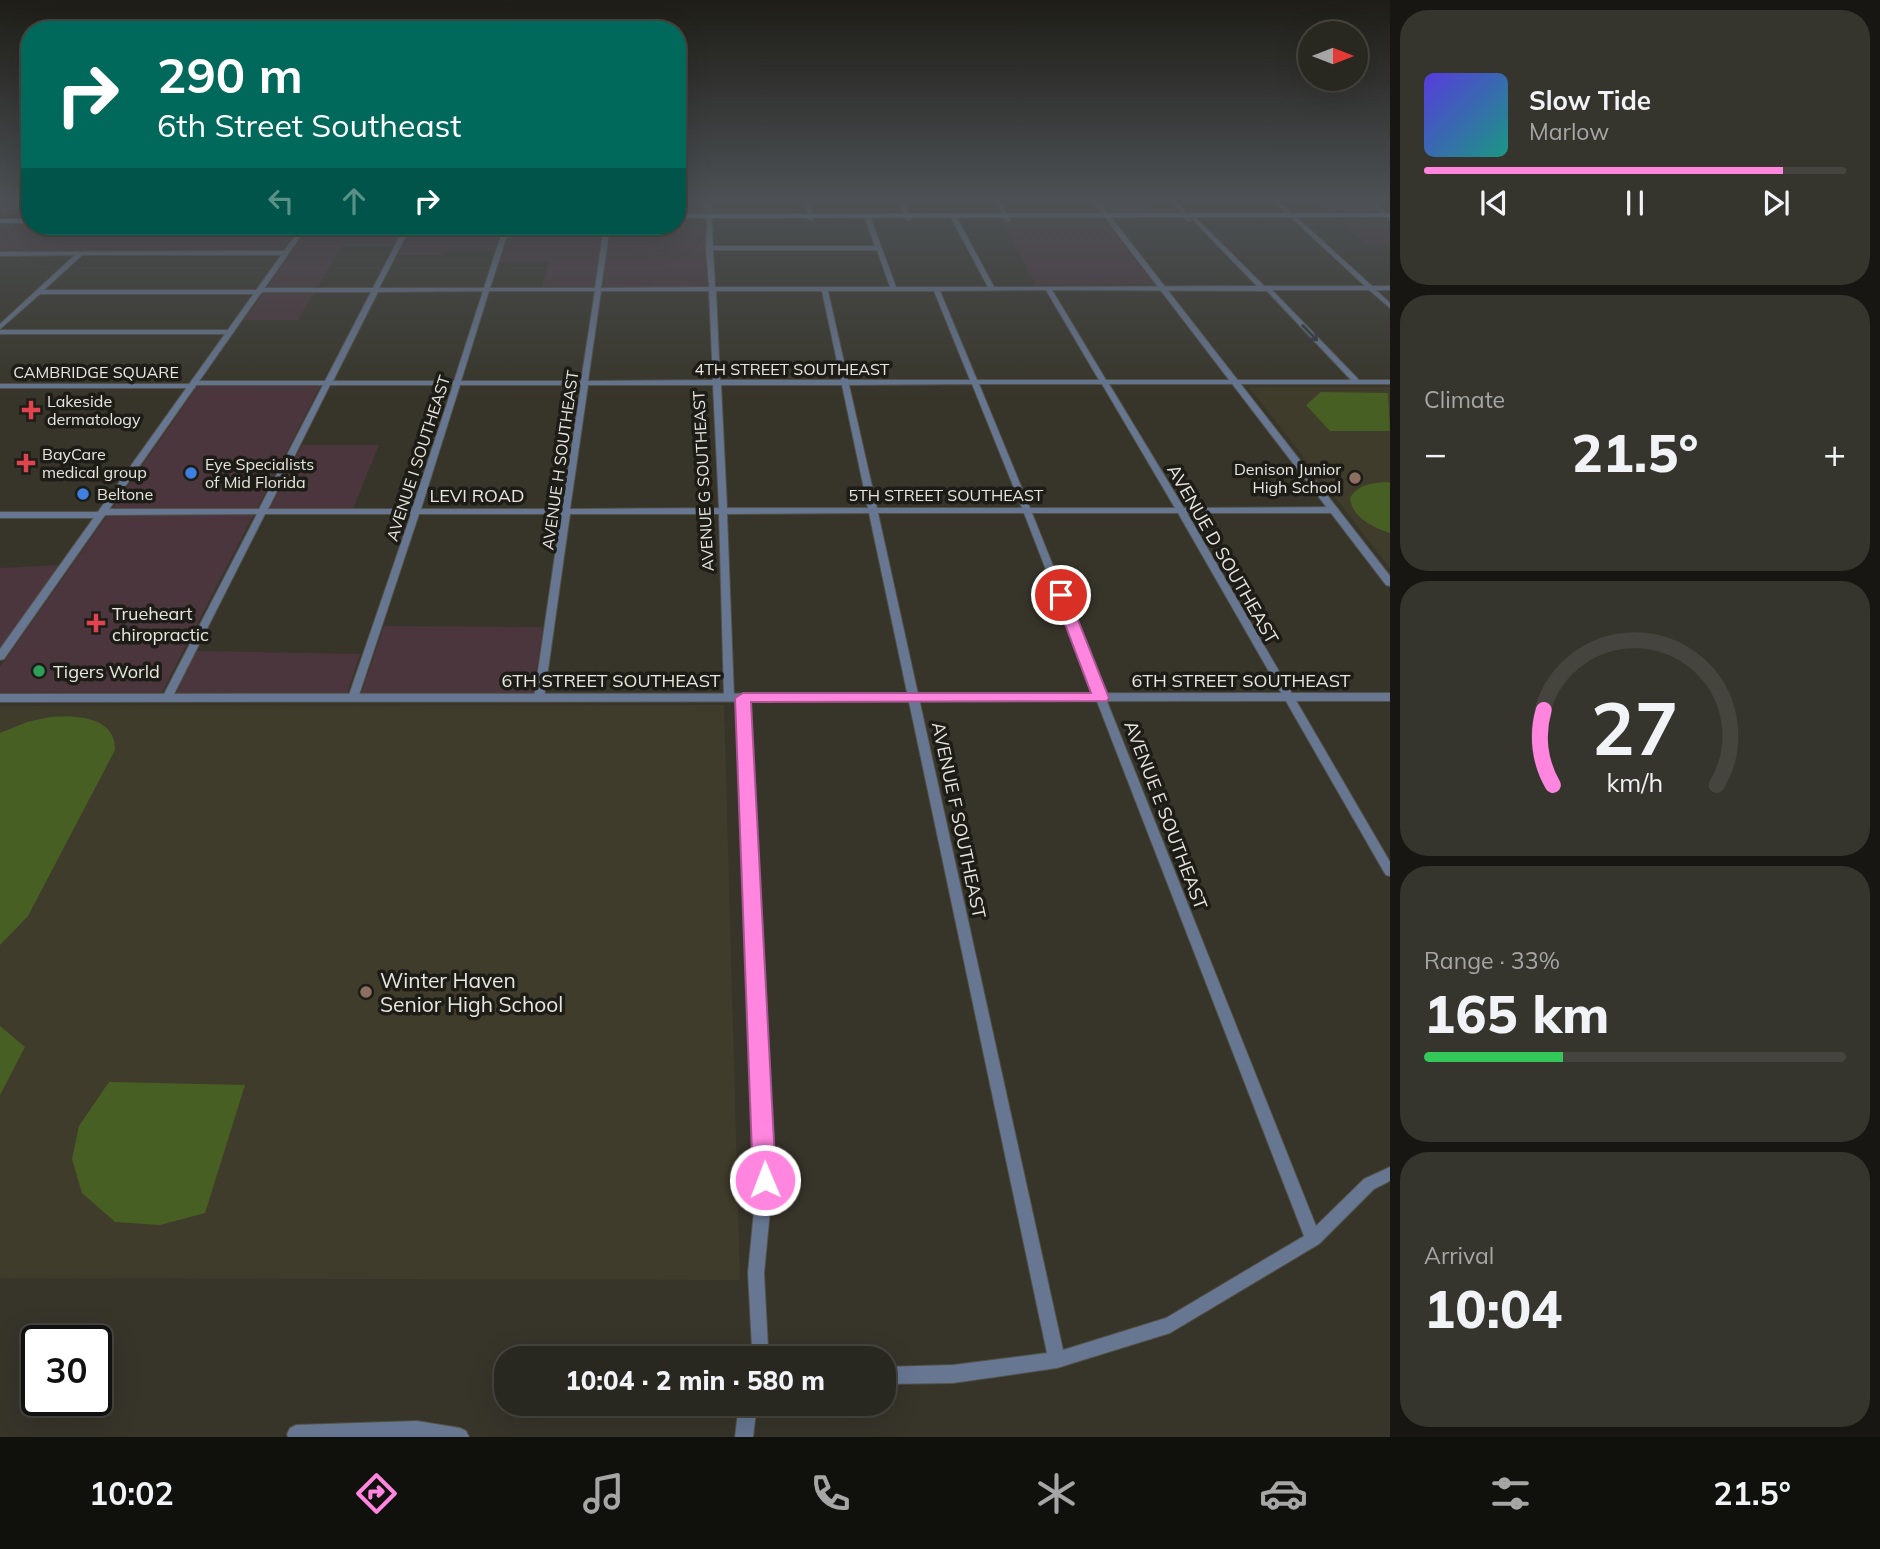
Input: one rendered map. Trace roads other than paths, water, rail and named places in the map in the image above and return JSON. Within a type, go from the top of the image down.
[{"type":"street","points":[[0,327],[68,265]]},
{"type":"street","points":[[0,657],[278,265]]},
{"type":"street","points":[[167,698],[388,265]]},
{"type":"street","name":"AVENUE I SOUTHEAST","points":[[353,698],[495,265]]},
{"type":"street","name":"AVENUE H SOUTHEAST","points":[[539,698],[562,510],[585,383],[601,265]]},
{"type":"street","name":"AVENUE G SOUTHEAST","points":[[710,265],[722,509],[764,1132],[765,1180],[756,1273],[760,1346]]},
{"type":"street","points":[[884,265],[894,289]]},
{"type":"street","points":[[980,265],[992,289]]},
{"type":"street","points":[[1143,265],[1390,583]]},
{"type":"street","points":[[1239,265],[1262,288],[1269,290],[1357,382]]},
{"type":"street","points":[[1344,265],[1390,306]]},
{"type":"street","points":[[38,292],[1390,288]]},
{"type":"street","name":"AVENUE F SOUTHEAST","points":[[825,289],[1057,1360]]},
{"type":"street","name":"AVENUE E SOUTHEAST","points":[[936,289],[1026,509],[1313,1239]]},
{"type":"street","name":"AVENUE D SOUTHEAST","points":[[1048,289],[1181,510],[1390,872]]},
{"type":"street","points":[[0,332],[231,332]]},
{"type":"street","points":[[0,384],[124,382]]},
{"type":"street","name":"4TH STREET SOUTHEAST","points":[[193,385],[1390,382]]},
{"type":"street","name":"CAMBRIDGE SQUARE","points":[[0,384],[193,385]]},
{"type":"street","name":"5TH STREET SOUTHEAST","points":[[562,510],[1335,510]]},
{"type":"street","name":"LEVI ROAD","points":[[103,513],[562,510]]},
{"type":"street","points":[[0,515],[103,513]]},
{"type":"street","name":"6TH STREET SOUTHEAST","points":[[0,698],[1390,697]]},
{"type":"street","points":[[896,1376],[953,1374],[1057,1360],[1170,1325],[1313,1239],[1369,1184],[1390,1174]]},
{"type":"street","points":[[744,1437],[747,1416]]},
{"type":"street","points":[[296,1434],[416,1430],[460,1437]]},
{"type":"place","name":"Lakeside dermatology","points":[[31,410]]},
{"type":"place","name":"BayCare medical group","points":[[26,463]]},
{"type":"place","name":"Eye Specialists of Mid Florida","points":[[191,473]]},
{"type":"place","name":"Denison Junior High School","points":[[1355,478]]},
{"type":"place","name":"Beltone","points":[[83,494]]},
{"type":"place","name":"Trueheart chiropractic","points":[[96,623]]},
{"type":"place","name":"Tigers World","points":[[39,671]]},
{"type":"place","name":"Winter Haven Senior High School","points":[[366,992]]}]
